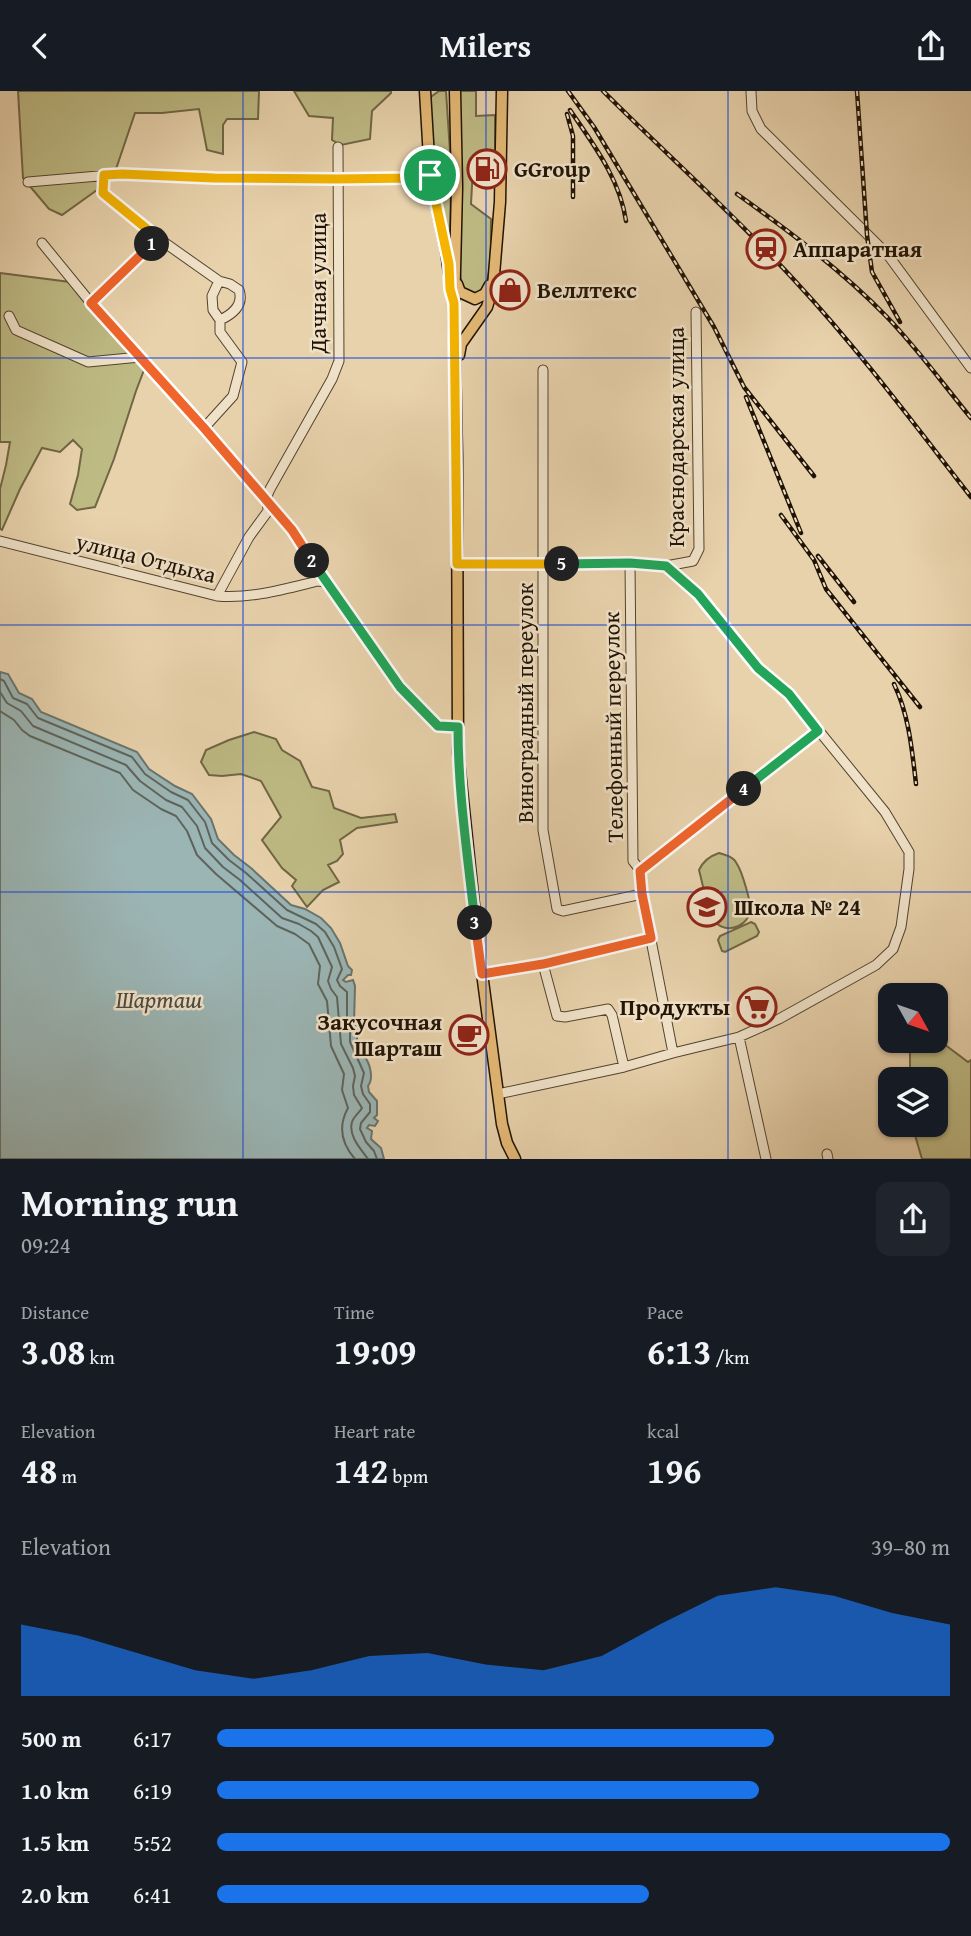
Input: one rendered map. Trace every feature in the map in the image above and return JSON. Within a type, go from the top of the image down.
[{"type":"main road","points":[[425,91],[430,175],[449,264],[454,308],[458,318],[467,322],[482,315]]},
{"type":"main road","points":[[455,91],[458,752],[463,814],[498,1094],[505,1133],[515,1159]]},
{"type":"main road","points":[[455,372],[461,344],[489,302],[495,272],[502,91]]},
{"type":"main road","points":[[456,269],[460,292],[475,299],[485,294],[495,272]]},
{"type":"street","points":[[751,91],[752,111],[761,129],[888,255],[971,367]]},
{"type":"street","name":"Дачная улица","points":[[217,596],[249,537],[268,511],[267,496],[270,489],[332,379],[339,361],[338,147]]},
{"type":"street","points":[[28,182],[122,174],[337,179],[412,178],[430,175]]},
{"type":"street","points":[[104,175],[103,193],[158,238],[219,281],[235,287],[240,295],[240,302],[227,317],[220,320]]},
{"type":"street","points":[[91,303],[158,238]]},
{"type":"street","points":[[41,243],[292,530],[325,582],[400,687],[438,726],[458,727]]},
{"type":"street","points":[[219,281],[211,303],[215,316],[220,320]]},
{"type":"street","name":"Краснодарская улица","points":[[666,566],[693,561],[699,549],[696,312]]},
{"type":"street","points":[[9,316],[16,330],[89,362],[140,357]]},
{"type":"street","points":[[204,428],[233,396],[242,362],[220,332],[220,320]]},
{"type":"street","name":"Виноградный переулок","points":[[543,370],[543,829],[557,909],[563,911],[642,894]]},
{"type":"street","name":"улица Отдыха","points":[[0,541],[217,596],[270,592],[318,581],[325,582]]},
{"type":"street","points":[[457,564],[630,563],[666,566]]},
{"type":"street","name":"Телефонный переулок","points":[[630,563],[633,861],[640,871],[642,894],[673,1053]]},
{"type":"street","name":"Краснодарская улица","points":[[666,566],[698,594],[758,668],[789,694],[885,812],[909,852],[901,927],[893,949],[876,965],[779,1019],[739,1037]]},
{"type":"street","points":[[640,871],[818,731]]},
{"type":"street","points":[[482,974],[543,964],[651,938]]},
{"type":"street","points":[[543,964],[557,1016],[608,1009],[612,1015],[624,1067]]},
{"type":"street","points":[[498,1094],[624,1067],[739,1037],[766,1159]]},
{"type":"shaded area","points":[[18,91],[259,91],[258,119],[227,119],[223,125],[223,154],[207,150],[199,109],[135,113],[115,172],[99,176],[97,190],[62,215],[49,209],[23,178]]},
{"type":"shaded area","points":[[294,91],[391,93],[372,111],[370,139],[341,145],[332,140],[333,118],[309,116]]},
{"type":"shaded area","points":[[439,91],[446,91],[451,167],[450,247],[436,190],[428,99]]},
{"type":"shaded area","points":[[458,91],[476,91],[476,116],[495,115],[495,154],[473,167],[471,204],[491,219],[488,275],[482,292],[477,293],[465,290],[460,274]]},
{"type":"shaded area","points":[[0,273],[70,282],[144,370],[95,507],[77,510],[70,504],[82,449],[73,440],[60,452],[42,448],[2,530],[0,489],[10,442],[0,442]]},
{"type":"shaded area","points":[[254,732],[276,739],[282,750],[300,761],[312,787],[329,791],[334,808],[361,818],[395,814],[397,822],[357,828],[340,840],[343,854],[328,865],[339,882],[323,890],[307,907],[292,886],[296,880],[282,868],[262,840],[281,817],[261,781],[241,774],[209,775],[201,762],[206,750]]},
{"type":"shaded area","points":[[719,853],[736,862],[750,902],[748,918],[733,928],[722,927],[713,918],[699,870],[707,859]]},
{"type":"shaded area","points":[[751,922],[759,932],[757,936],[725,952],[722,951],[718,940],[720,936]]},
{"type":"shaded area","points":[[948,1047],[968,1062],[971,1060],[971,1159],[922,1159],[916,1137],[948,1137],[948,1067],[910,1067],[910,1053],[948,1053]]},
{"type":"water","name":"Шарташ","points":[[0,672],[8,674],[19,693],[32,699],[41,712],[137,752],[149,769],[192,794],[211,819],[218,839],[234,855],[291,905],[321,918],[331,928],[352,970],[351,975],[343,980],[353,980],[355,986],[354,1024],[357,1026],[357,1040],[364,1051],[370,1071],[369,1092],[377,1101],[377,1115],[374,1118],[378,1121],[375,1126],[369,1125],[367,1128],[372,1131],[371,1139],[381,1148],[384,1159],[0,1159]]},
{"type":"railway","points":[[568,91],[594,127],[714,327],[744,387],[814,476]]},
{"type":"railway","points":[[603,91],[796,282],[864,361],[971,497]]},
{"type":"railway","points":[[857,91],[872,272],[900,322]]},
{"type":"railway","points":[[570,110],[612,176],[626,221]]},
{"type":"railway","points":[[567,114],[573,136],[573,197]]},
{"type":"railway","points":[[737,194],[814,252],[869,299],[908,341],[971,418]]},
{"type":"railway","points":[[746,397],[801,533]]},
{"type":"railway","points":[[781,515],[814,560],[826,589],[920,707]]},
{"type":"railway","points":[[818,556],[854,602]]},
{"type":"railway","points":[[894,684],[906,720],[916,784]]},
{"type":"place","name":"GGroup","points":[[487,169]]},
{"type":"place","name":"Аппаратная","points":[[766,249]]},
{"type":"place","name":"Веллтекс","points":[[510,290]]},
{"type":"place","name":"Школа № 24","points":[[707,907]]},
{"type":"place","name":"Продукты","points":[[757,1007]]},
{"type":"place","name":"Закусочная Шарташ","points":[[469,1035]]},
{"type":"route","points":[[104,175],[337,179],[412,178],[430,175],[449,264],[450,289],[454,303],[457,564],[630,563],[666,566],[698,594],[758,668],[789,694],[818,731],[640,871],[651,938],[543,964],[482,974],[463,814],[458,727],[438,726],[400,687],[325,582],[292,530],[91,303],[158,238],[103,193],[104,175]]}]
